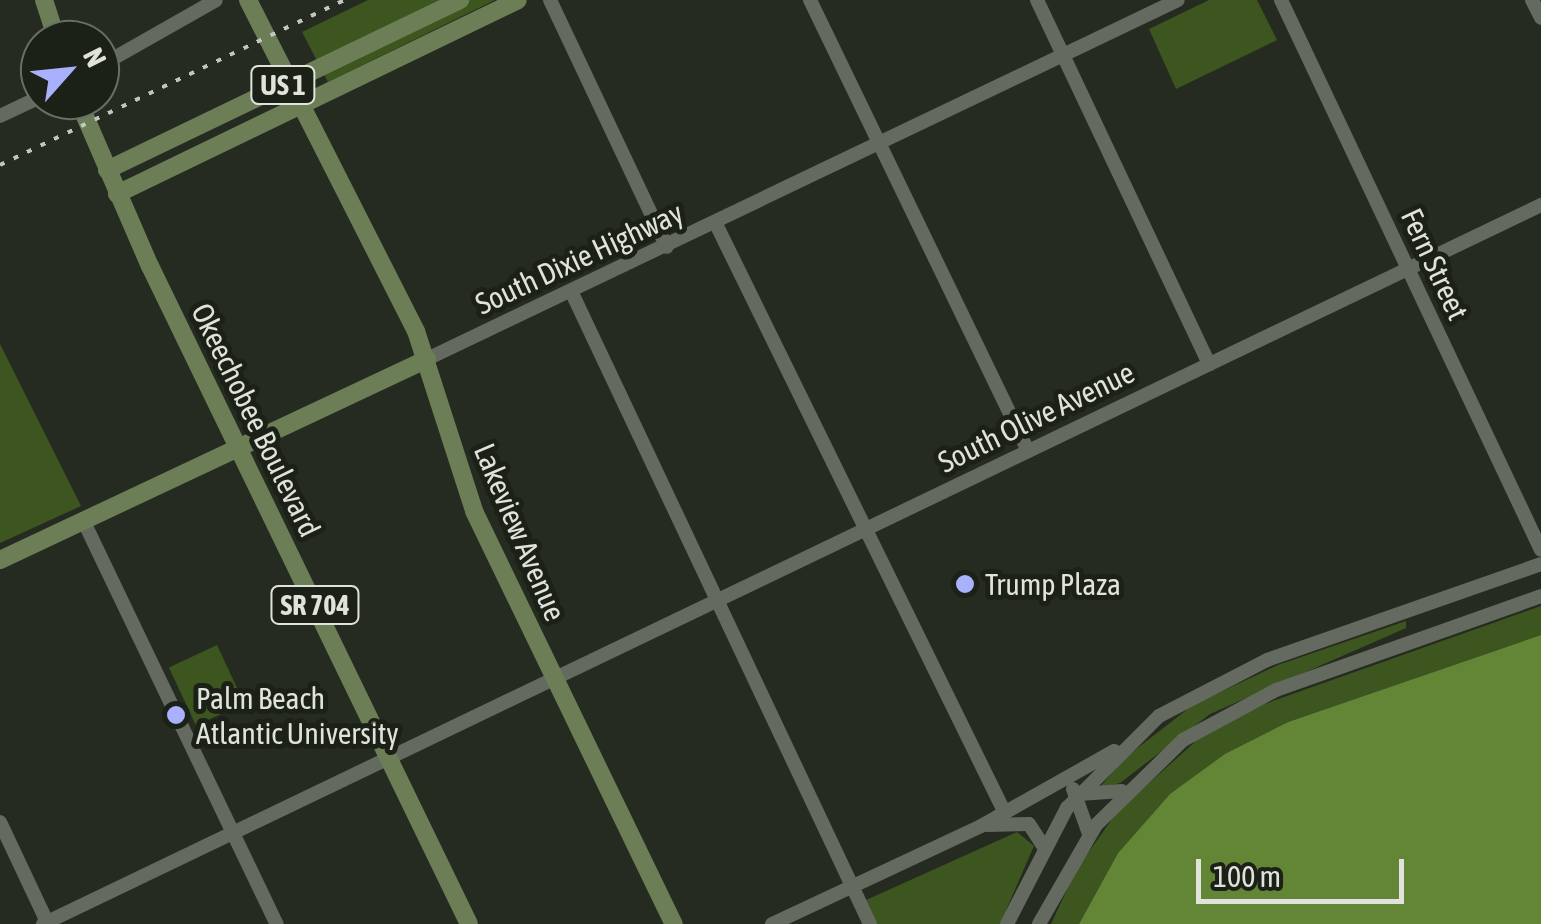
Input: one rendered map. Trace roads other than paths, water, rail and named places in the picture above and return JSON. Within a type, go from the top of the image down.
[{"type":"main road","points":[[117,194],[304,103],[248,0]]},
{"type":"main road","name":"US 1","points":[[107,170],[460,0]]},
{"type":"main road","name":"US 1","points":[[304,103],[518,0]]},
{"type":"main road","name":"Lakeview Avenue","points":[[304,103],[427,359],[474,511],[674,924]]},
{"type":"main road","name":"Okeechobee Boulevard","points":[[86,120],[117,194],[469,924]]},
{"type":"main road","name":"South Dixie Highway","points":[[0,560],[427,359]]},
{"type":"street","points":[[120,55],[216,0]]},
{"type":"street","points":[[550,0],[667,247]]},
{"type":"street","points":[[810,0],[1028,451]]},
{"type":"street","points":[[1037,0],[1209,364]]},
{"type":"street","name":"South Dixie Highway","points":[[427,359],[1178,0]]},
{"type":"street","name":"Fern Street","points":[[1281,0],[1541,550]]},
{"type":"street","points":[[1532,0],[1541,18]]},
{"type":"street","name":"South Olive Avenue","points":[[390,760],[1541,205]]},
{"type":"street","points":[[716,224],[1004,810]]},
{"type":"street","points":[[572,293],[870,924]]},
{"type":"street","points":[[84,522],[277,924]]},
{"type":"street","points":[[1007,924],[1044,847],[1079,794],[1120,748],[1159,716],[1226,677],[1541,564]]},
{"type":"street","points":[[1039,924],[1089,834],[1163,754],[1238,707],[1541,596]]},
{"type":"street","points":[[772,924],[981,826],[1120,748]]},
{"type":"street","points":[[0,822],[45,923],[390,760]]},
{"type":"street","points":[[1062,780],[1079,794],[1089,834]]},
{"type":"street","points":[[1079,794],[1126,790]]},
{"type":"street","points":[[981,826],[1019,820],[1044,847]]},
{"type":"railway","points":[[0,165],[344,0]]},
{"type":"place","name":"Trump Plaza","points":[[965,584]]},
{"type":"place","name":"Palm Beach Atlantic University","points":[[176,715]]}]
